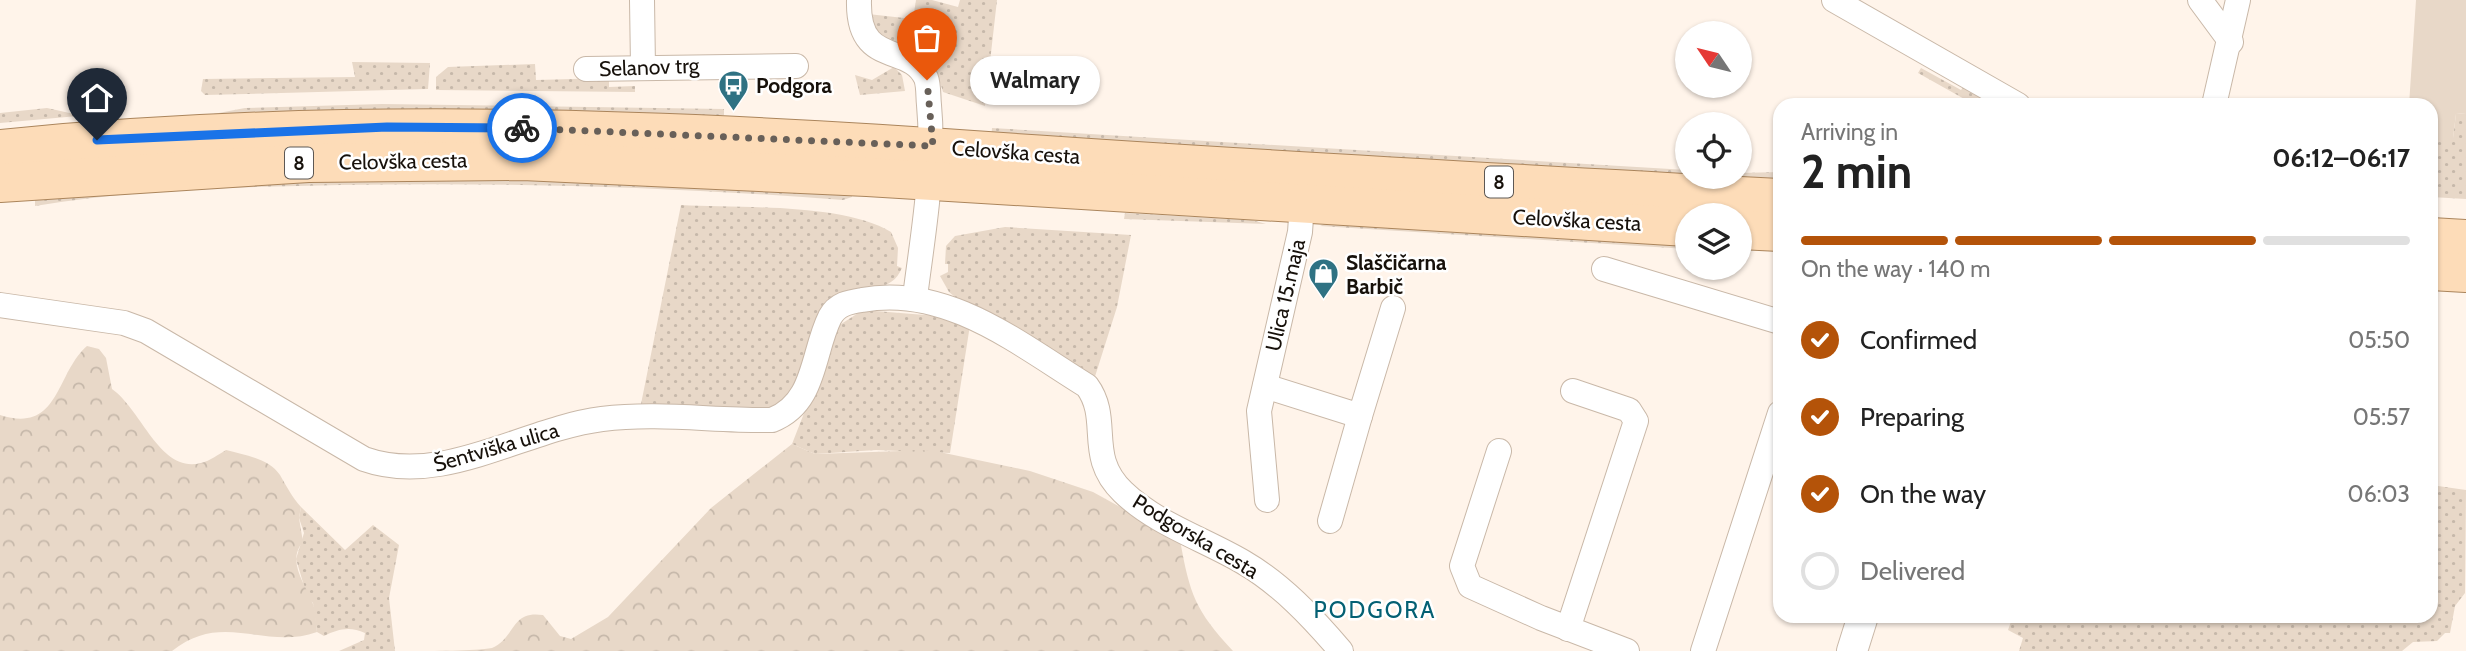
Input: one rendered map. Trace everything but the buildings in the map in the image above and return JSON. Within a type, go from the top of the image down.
[{"type":"main road","name":"Celovška cesta","points":[[0,149],[143,137],[387,127],[558,128],[1302,204],[1675,226]]},
{"type":"main road","name":"Celovška cesta","points":[[0,183],[307,163],[523,160],[931,164],[1773,198]]},
{"type":"main road","points":[[1752,231],[1773,232]]},
{"type":"main road","points":[[2438,237],[2466,239]]},
{"type":"main road","points":[[2438,271],[2466,273]]},
{"type":"street","points":[[642,0],[643,66]]},
{"type":"street","points":[[859,0],[861,28],[871,43],[919,68],[927,80],[931,164],[915,298]]},
{"type":"street","points":[[1834,0],[2006,98]]},
{"type":"street","points":[[2200,0],[2231,42]]},
{"type":"street","points":[[2216,98],[2231,42],[2238,0]]},
{"type":"street","name":"Selanov trg","points":[[586,69],[643,66],[796,66]]},
{"type":"street","name":"Ulica 15.maja","points":[[1267,500],[1259,411],[1300,232],[1302,204]]},
{"type":"street","points":[[1604,269],[1773,320]]},
{"type":"street","name":"Šentviška ulica","points":[[0,305],[124,323],[146,331],[364,459],[390,467],[416,469],[473,455],[530,435],[599,420],[653,416],[772,420],[786,415],[799,401],[830,317],[836,308],[848,302],[876,297],[915,298]]},
{"type":"street","name":"Podgorska cesta","points":[[915,298],[952,309],[995,329],[1087,386],[1097,399],[1102,464],[1123,492],[1154,514],[1262,574],[1295,601],[1340,651]]},
{"type":"street","points":[[1330,521],[1393,308]]},
{"type":"street","points":[[1265,386],[1360,416]]},
{"type":"street","points":[[1568,629],[1636,421],[1629,410],[1573,391]]},
{"type":"street","points":[[1703,651],[1773,435]]},
{"type":"street","points":[[1499,451],[1462,566],[1471,586],[1568,629],[1627,651]]},
{"type":"street","points":[[1852,651],[1861,623]]},
{"type":"green space","points":[[916,0],[932,0],[958,7],[960,0],[997,0],[985,106],[943,92],[933,67],[919,56],[891,45],[876,34],[868,14],[913,19]]},
{"type":"green space","points":[[2416,0],[2466,0],[2466,113],[2456,114],[2453,138],[2438,138],[2438,98],[2409,98]]},
{"type":"green space","points":[[352,62],[430,63],[428,89],[205,95],[201,91],[203,79],[355,77]]},
{"type":"green space","points":[[535,64],[536,80],[609,78],[609,87],[635,86],[635,92],[436,90],[436,77],[448,67]]},
{"type":"green space","points":[[894,67],[902,75],[905,91],[860,95],[855,75],[872,80]]},
{"type":"green space","points":[[1921,68],[1961,90],[1965,85],[1983,96],[1963,98],[1918,73]]},
{"type":"green space","points":[[382,104],[724,109],[724,115],[208,115],[245,108]]},
{"type":"green space","points":[[47,108],[74,114],[98,111],[100,114],[0,123],[0,113]]},
{"type":"green space","points":[[2466,113],[2466,199],[2438,197],[2438,138],[2453,138],[2456,114]]},
{"type":"green space","points":[[992,128],[1675,169],[1675,182],[991,140]]},
{"type":"green space","points":[[1773,172],[1773,179],[1752,184],[1752,173]]},
{"type":"green space","points":[[285,174],[852,188],[852,197],[843,200],[592,186],[404,184],[188,190],[35,206],[35,199]]},
{"type":"green space","points":[[681,205],[789,209],[846,216],[871,223],[891,232],[898,248],[897,266],[902,268],[886,285],[848,290],[795,391],[767,414],[641,404]]},
{"type":"green space","points":[[1125,213],[1252,220],[1266,224],[1124,219]]},
{"type":"green space","points":[[1342,216],[1675,236],[1675,248],[1320,226]]},
{"type":"green space","points":[[1005,227],[1131,235],[1117,307],[1092,386],[961,302],[949,292],[940,276],[948,272],[948,264],[945,264],[946,246],[955,236]]},
{"type":"green space","points":[[863,310],[950,317],[970,325],[950,453],[876,450],[815,454],[792,444],[838,326]]},
{"type":"green space","points":[[87,346],[99,349],[106,358],[112,389],[133,411],[152,438],[174,459],[187,464],[201,463],[226,450],[263,461],[280,475],[301,507],[299,518],[303,542],[298,549],[297,565],[314,607],[317,632],[298,637],[209,633],[191,639],[172,651],[0,651],[0,415],[20,419],[34,416],[45,409]]},
{"type":"green space","points":[[792,444],[815,454],[930,450],[1030,471],[1093,492],[1180,540],[1187,575],[1196,601],[1210,624],[1233,651],[410,651],[492,648],[500,644],[519,621],[532,615],[543,615],[560,636],[571,639],[608,617],[711,508]]},
{"type":"green space","points":[[2438,486],[2466,490],[2465,593],[2455,606],[2450,633],[2445,633],[2437,641],[2413,642],[2402,651],[2019,651],[2023,638],[2008,630],[2010,623],[2438,623]]},
{"type":"green space","points":[[301,507],[345,550],[373,525],[399,545],[389,598],[395,651],[339,651],[364,640],[365,633],[344,629],[324,636],[317,632],[313,603],[307,596],[296,559],[304,533],[299,518]]},
{"type":"way so far","points":[[522,128],[870,141],[933,146],[927,80]]},
{"type":"place","name":"Walmary","points":[[927,80]]},
{"type":"place","name":"Podgora","points":[[733,112]]},
{"type":"place","name":"Slaščičarna Barbič","points":[[1323,301]]},
{"type":"district","name":"PODGORA","points":[[1375,610]]},
{"type":"route","points":[[97,140],[387,127],[522,128]]}]
